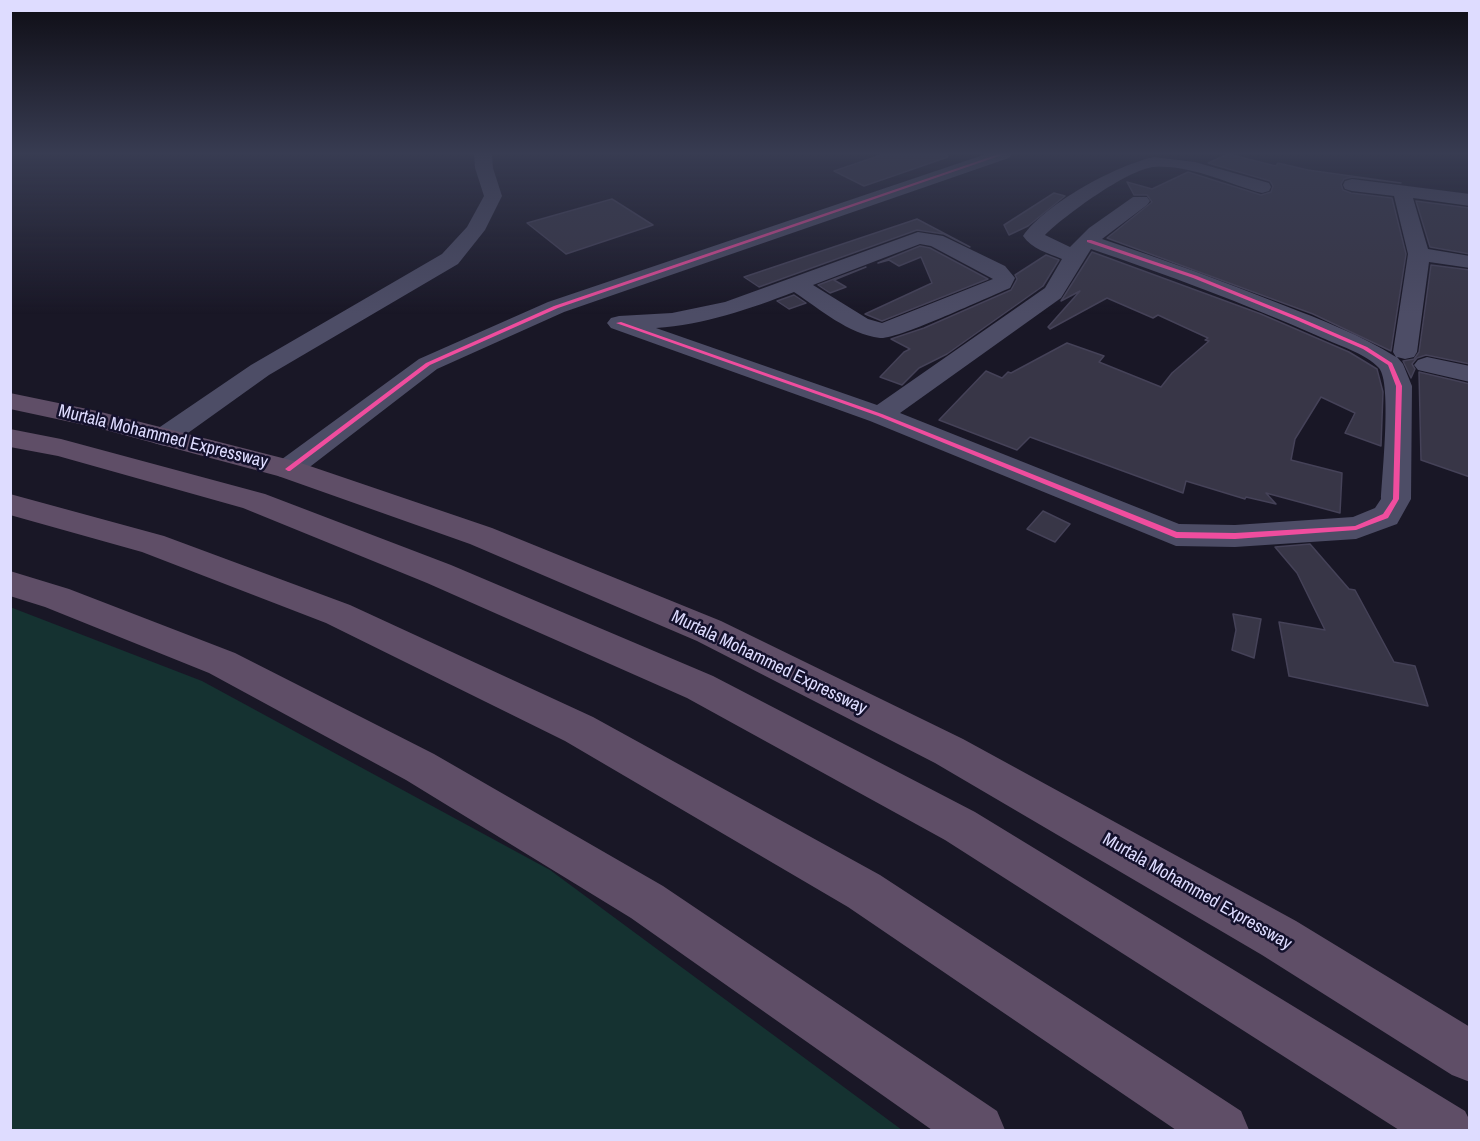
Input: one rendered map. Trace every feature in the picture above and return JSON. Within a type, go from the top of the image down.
[{"type":"highway","name":"Murtala Mohammed Expressway","points":[[10,401],[164,436],[288,469],[481,536],[709,631],[948,751],[1279,939],[1470,1057]]},
{"type":"highway","name":"Murtala Mohammed Expressway","points":[[10,438],[61,448],[254,501],[439,574],[700,687],[960,826],[1380,1087],[1446,1131]]},
{"type":"highway","points":[[10,504],[153,544],[338,614],[579,729],[864,891],[1222,1131]]},
{"type":"highway","points":[[10,583],[57,598],[222,663],[420,767],[647,903],[978,1131]]},
{"type":"street","points":[[164,436],[260,370],[450,259],[469,241],[482,222],[488,207]]},
{"type":"street","points":[[288,469],[428,364],[556,307],[847,207]]},
{"type":"street","points":[[556,307],[619,323],[880,415],[1176,535],[1235,536],[1345,529],[1356,528],[1386,516],[1396,499],[1399,386],[1390,364],[1365,348],[1195,277],[1082,248],[1044,244],[1033,236],[1067,207]]},
{"type":"street","points":[[880,415],[1053,293],[1064,281],[1082,248],[1132,207]]},
{"type":"street","points":[[1405,352],[1419,254],[1406,207]]},
{"type":"street","points":[[619,323],[672,320],[731,308],[918,238],[936,240],[997,271],[1004,278],[1002,283],[882,331],[860,324],[796,284]]},
{"type":"street","points":[[1419,254],[1470,262]]},
{"type":"street","points":[[1428,365],[1470,374]]},
{"type":"green space","points":[[10,607],[202,681],[550,870],[902,1130],[11,1130]]},
{"type":"building","points":[[583,207],[625,207],[653,225],[566,254],[527,223]]},
{"type":"building","points":[[1032,207],[1051,207],[1028,226],[1009,235],[1004,225]]},
{"type":"building","points":[[1145,207],[1394,207],[1406,254],[1391,351],[1313,314],[1107,238]]},
{"type":"building","points":[[1418,207],[1470,208],[1470,254],[1430,247]]},
{"type":"building","points":[[917,219],[970,247],[944,234],[917,230],[759,287],[744,277]]},
{"type":"building","points":[[920,246],[930,248],[988,279],[882,321],[865,314],[932,283],[921,257],[899,266],[889,260],[878,263]]},
{"type":"building","points":[[1092,252],[1261,314],[1349,352],[1377,369],[1383,392],[1381,446],[1345,433],[1355,413],[1321,397],[1295,439],[1291,460],[1342,473],[1340,513],[1266,493],[1276,504],[1246,497],[1245,499],[1186,481],[1183,493],[1030,437],[1017,450],[939,420],[986,371],[1002,378],[1008,372],[1011,373],[1067,343],[1104,356],[1099,362],[1161,387],[1172,373],[1209,341],[1205,340],[1208,338],[1158,315],[1153,318],[1107,298],[1050,329],[1048,327],[1080,291],[1061,301]]},
{"type":"building","points":[[1046,255],[1059,260],[1043,286],[947,354],[919,368],[902,385],[880,377],[904,352],[910,349],[891,339],[924,328],[1011,290],[1017,279],[1015,275]]},
{"type":"building","points":[[1431,265],[1470,270],[1470,364],[1426,355],[1417,358],[1412,364],[1415,369],[1411,378],[1403,361],[1414,359],[1419,352]]},
{"type":"building","points":[[866,267],[834,280],[846,287],[830,293],[818,285]]},
{"type":"building","points":[[794,295],[806,303],[789,309],[777,301]]},
{"type":"building","points":[[1419,372],[1470,384],[1470,477],[1421,460]]},
{"type":"building","points":[[1043,511],[1070,524],[1055,542],[1027,529]]},
{"type":"building","points":[[1310,544],[1349,589],[1355,590],[1394,662],[1415,666],[1428,706],[1289,676],[1279,622],[1325,630],[1297,573],[1275,547]]},
{"type":"building","points":[[1233,614],[1261,619],[1254,658],[1232,650],[1236,630]]},
{"type":"cycle path","points":[[288,469],[428,364],[556,307],[847,207]]},
{"type":"cycle path","points":[[619,323],[880,415],[1176,535],[1235,536],[1356,528],[1386,516],[1396,499],[1399,386],[1390,364],[1365,348],[1296,318],[1195,277],[1089,241]]}]
